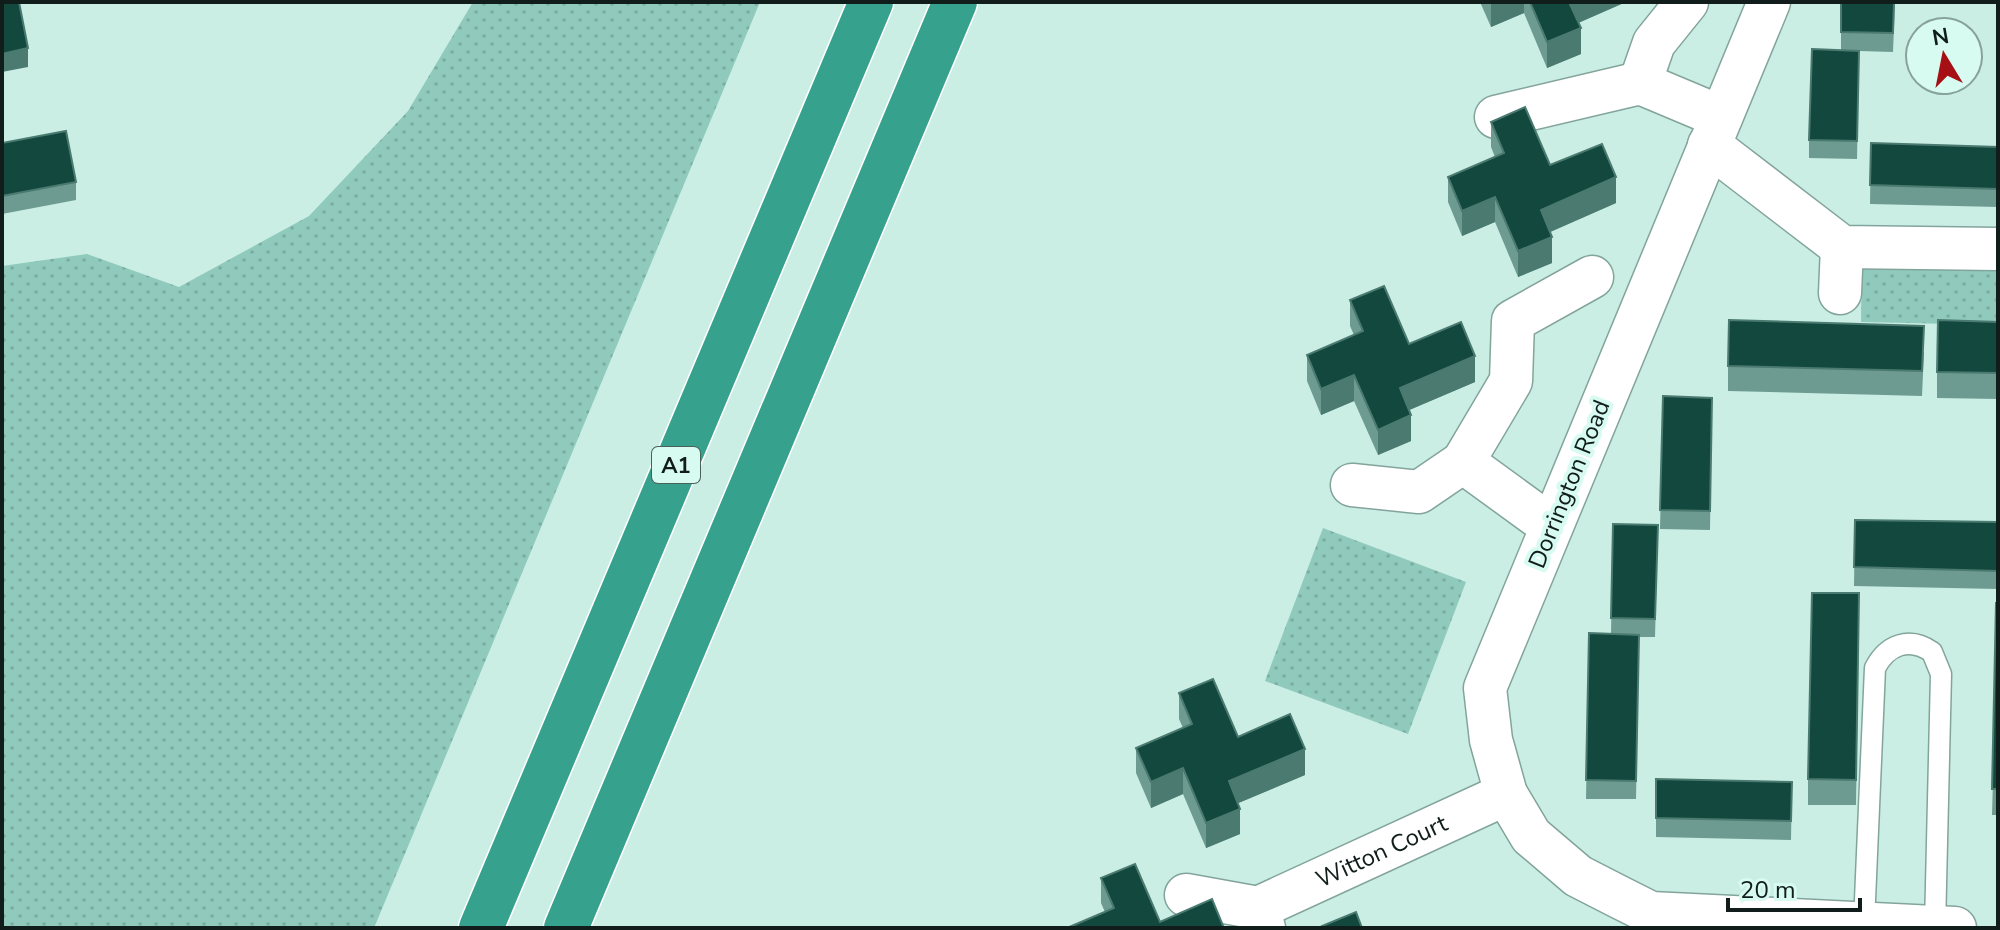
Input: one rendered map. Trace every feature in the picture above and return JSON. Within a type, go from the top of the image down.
[{"type":"highway","name":"A1","points":[[481,928],[871,2]]},
{"type":"highway","points":[[566,928],[955,2]]},
{"type":"street","points":[[1640,83],[1654,43],[1687,2]]},
{"type":"street","name":"Dorrington Road","points":[[1769,2],[1485,688],[1491,740],[1506,794],[1531,836],[1578,876],[1651,913],[1864,923]]},
{"type":"street","points":[[1496,117],[1640,83],[1715,131],[1842,247],[1998,249]]},
{"type":"street","points":[[1840,293],[1842,247]]},
{"type":"street","points":[[1352,485],[1419,492],[1463,462],[1511,381],[1513,321],[1592,277]]},
{"type":"street","points":[[1463,462],[1551,526]]},
{"type":"street","name":"Witton Court","points":[[1186,895],[1261,918],[1506,794]]},
{"type":"street","points":[[1864,923],[1955,928]]},
{"type":"lane","points":[[1864,923],[1875,668],[1888,649],[1903,643],[1915,643],[1932,652],[1941,674],[1935,927]]},
{"type":"green space","points":[[473,2],[760,2],[374,928],[2,928],[2,266],[87,254],[179,287],[309,216],[408,111]]},
{"type":"green space","points":[[1862,260],[1998,262],[1998,325],[1861,322]]},
{"type":"green space","points":[[1323,528],[1466,582],[1408,734],[1265,681]]},
{"type":"building","points":[[2,2],[19,2],[28,48],[2,54]]},
{"type":"building","points":[[1530,2],[1569,2],[1581,28],[1547,42]]},
{"type":"building","points":[[1841,2],[1894,2],[1893,33],[1841,32]]},
{"type":"building","points":[[1812,49],[1859,51],[1857,141],[1809,140]]},
{"type":"building","points":[[1525,107],[1550,165],[1602,144],[1616,177],[1541,210],[1552,237],[1518,251],[1495,197],[1462,211],[1448,177],[1504,153],[1491,122]]},
{"type":"building","points":[[66,131],[76,182],[2,196],[2,143]]},
{"type":"building","points":[[1871,143],[1998,147],[1998,189],[1870,185]]},
{"type":"building","points":[[1384,286],[1409,344],[1461,322],[1475,356],[1400,388],[1411,415],[1378,430],[1354,375],[1321,389],[1307,355],[1363,331],[1350,300]]},
{"type":"building","points":[[1729,320],[1924,326],[1922,371],[1728,366]]},
{"type":"building","points":[[1938,320],[1998,322],[1998,373],[1937,372]]},
{"type":"building","points":[[1663,396],[1712,398],[1710,511],[1660,510]]},
{"type":"building","points":[[1855,520],[1998,522],[1998,571],[1854,567]]},
{"type":"building","points":[[1613,524],[1658,525],[1655,619],[1611,618]]},
{"type":"building","points":[[1812,593],[1859,593],[1856,780],[1808,779]]},
{"type":"building","points":[[1996,603],[1998,789],[1992,789]]},
{"type":"building","points":[[1589,633],[1639,635],[1636,781],[1586,780]]},
{"type":"building","points":[[1213,679],[1238,737],[1290,714],[1305,749],[1229,781],[1240,809],[1206,823],[1183,768],[1151,782],[1136,748],[1192,724],[1179,693]]},
{"type":"building","points":[[1656,779],[1792,782],[1791,821],[1656,818]]},
{"type":"building","points":[[1135,864],[1160,922],[1212,899],[1224,928],[1067,928],[1114,908],[1101,878]]},
{"type":"building","points":[[1356,912],[1362,928],[1322,926]]}]
